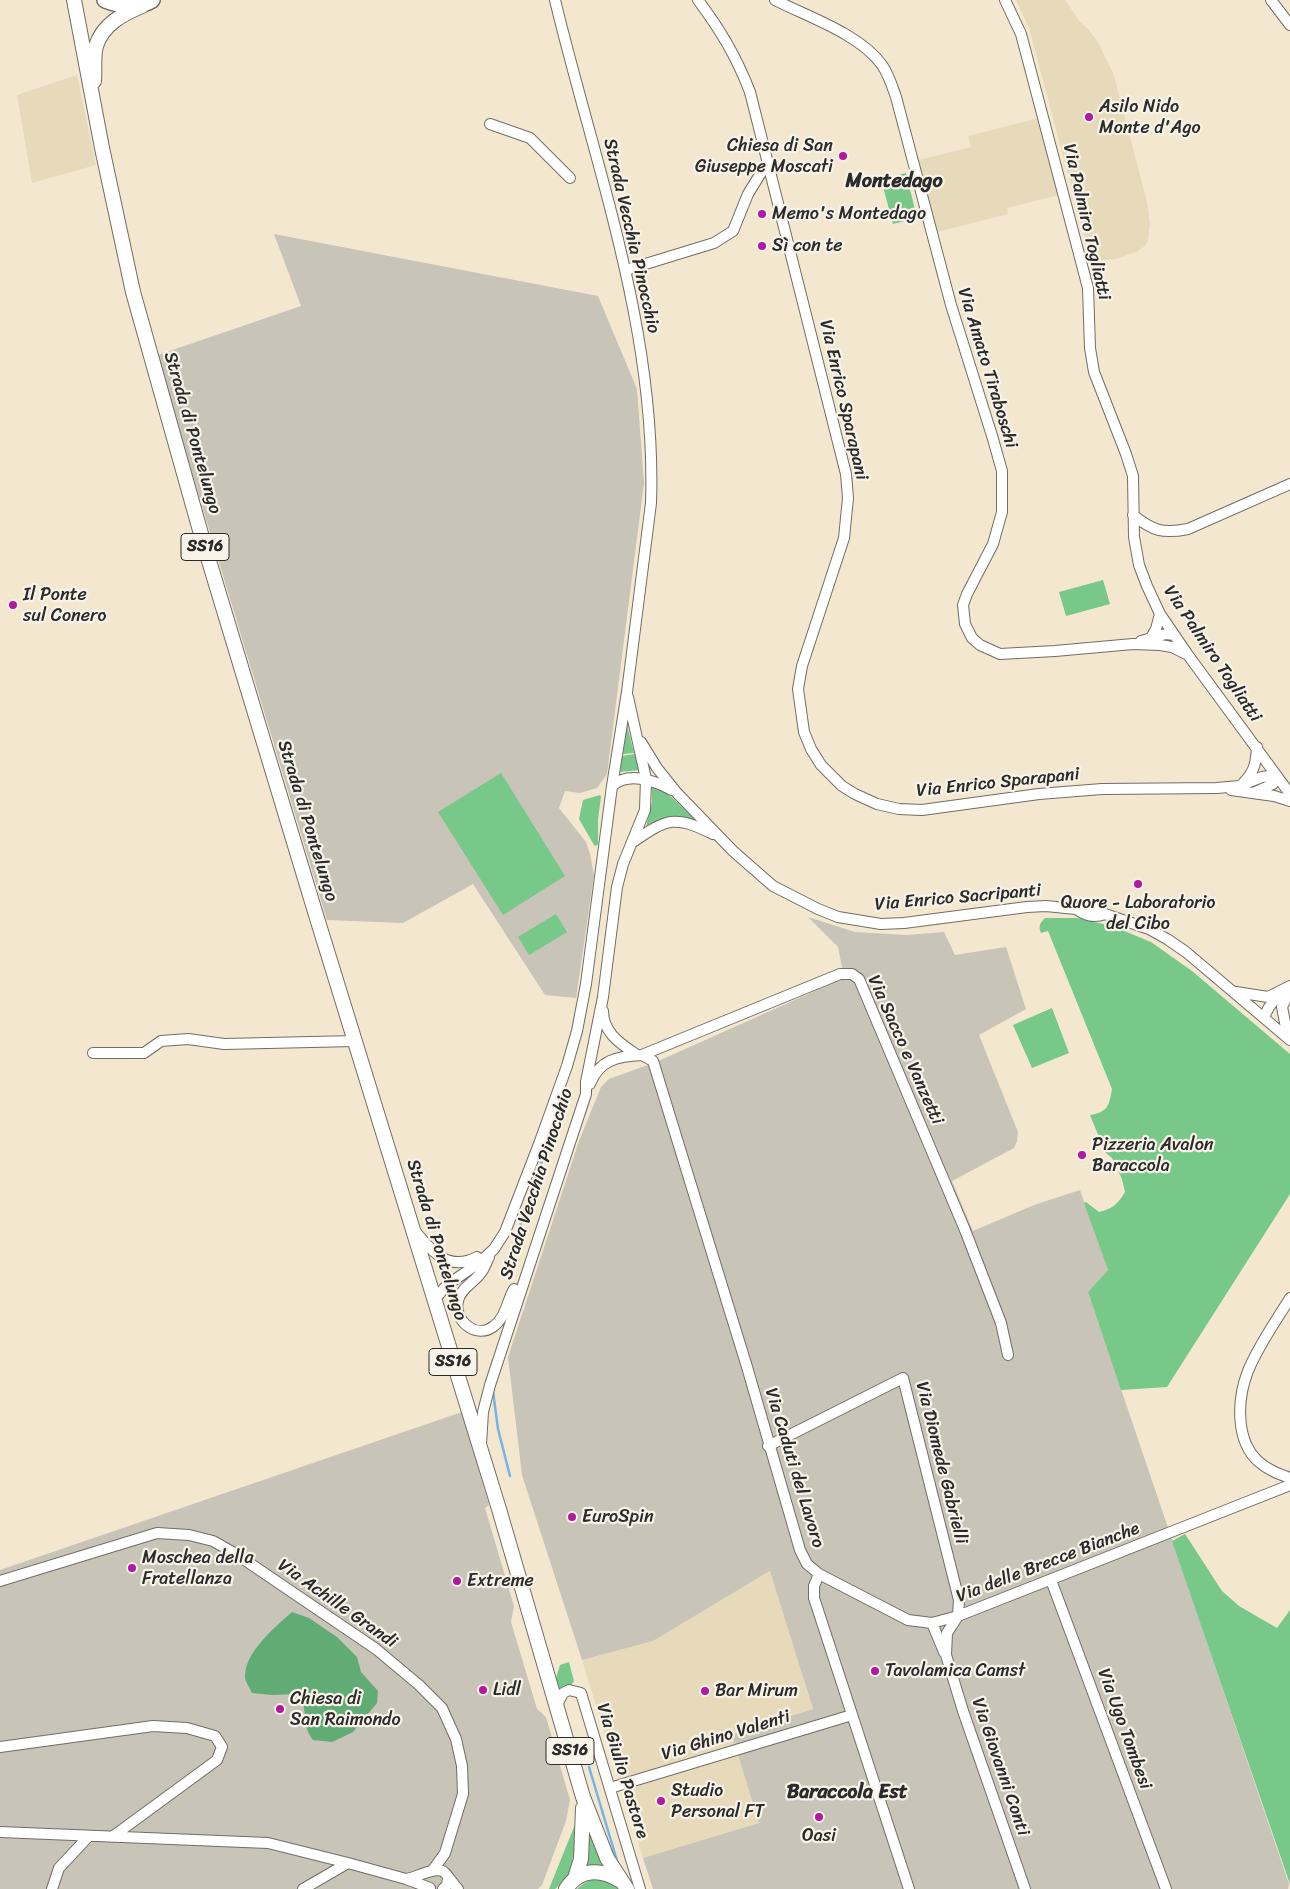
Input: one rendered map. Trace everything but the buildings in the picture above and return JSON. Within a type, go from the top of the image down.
[{"type":"highway","points":[[105,0],[123,5],[148,3]]},
{"type":"main road","name":"Strada di Pontelungo","points":[[74,0],[102,148],[133,292],[161,394],[225,614],[481,1450]]},
{"type":"main road","points":[[93,102],[96,46],[103,31],[124,13],[148,3]]},
{"type":"main road","name":"SS16","points":[[481,1450],[583,1797],[607,1858],[624,1885]]},
{"type":"main road","name":"SS16","points":[[568,1886],[581,1859],[584,1826],[583,1797]]},
{"type":"main road","name":"SS16","points":[[568,1886],[587,1873],[600,1871],[610,1874],[624,1885]]},
{"type":"street","name":"Strada Vecchia Pinocchio","points":[[435,1299],[447,1285],[479,1263],[494,1249],[505,1232],[536,1153],[567,1066],[577,1031],[586,984],[648,533],[652,473],[649,409],[640,349],[626,270],[555,0]]},
{"type":"street","name":"Via Enrico Sparapani","points":[[698,0],[722,32],[739,64],[755,110],[838,436],[847,482],[848,498],[844,538],[802,666],[798,689],[804,732],[811,749],[821,765],[832,777],[854,794],[877,804],[899,809],[922,810],[1039,794],[1102,789],[1217,788],[1239,786],[1262,777],[1276,775]]},
{"type":"street","name":"Via Amato Tiraboschi","points":[[776,0],[846,35],[865,48],[885,70],[890,78],[896,97],[951,305],[1002,471],[1002,512],[1000,520],[993,544],[963,605],[965,624],[972,638],[980,645],[1000,654],[1133,644],[1172,647],[1188,655]]},
{"type":"street","name":"Via Palmiro Togliatti","points":[[1005,0],[1021,34],[1088,288],[1090,348],[1094,372],[1133,476],[1134,537],[1146,586],[1160,614],[1174,635],[1290,794]]},
{"type":"street","points":[[1272,0],[1290,25]]},
{"type":"street","points":[[490,124],[530,138],[570,178]]},
{"type":"street","points":[[626,270],[714,243],[734,231],[748,194],[767,163]]},
{"type":"street","points":[[1133,515],[1144,524],[1160,532],[1181,530],[1208,521],[1290,484]]},
{"type":"street","points":[[1151,638],[1156,629],[1160,614]]},
{"type":"street","name":"Via Amato Tiraboschi","points":[[1133,644],[1166,634],[1174,635]]},
{"type":"street","points":[[1160,645],[1174,635]]},
{"type":"street","name":"Strada Vecchia Pinocchio","points":[[481,1450],[483,1412],[490,1385],[524,1277],[586,1094],[586,1082],[603,997],[617,888],[623,864],[645,810],[646,779],[627,692]]},
{"type":"street","name":"Via Enrico Sacripanti","points":[[637,735],[656,768],[677,793],[733,851],[773,886],[818,909],[845,918],[881,924],[904,923],[1046,906],[1076,909],[1090,916],[1098,917],[1105,914],[1149,929],[1167,939],[1186,952],[1289,1039]]},
{"type":"street","points":[[1239,786],[1251,775],[1256,764],[1256,747]]},
{"type":"street","points":[[1251,793],[1273,784],[1276,775]]},
{"type":"street","points":[[612,786],[624,779],[646,779]]},
{"type":"street","name":"Via Enrico Sacripanti","points":[[646,779],[663,785],[677,793]]},
{"type":"street","name":"Via Enrico Sparapani","points":[[1217,788],[1274,796],[1290,801]]},
{"type":"street","name":"Via Enrico Sacripanti","points":[[633,842],[665,822],[693,824],[720,837]]},
{"type":"street","name":"Via Sacco e Vanzetti","points":[[586,1094],[594,1074],[603,1064],[613,1060],[640,1055],[840,974],[852,974],[859,979],[965,1230],[1001,1323],[1008,1355]]},
{"type":"street","points":[[1234,992],[1268,997],[1287,991]]},
{"type":"street","points":[[1264,1017],[1287,991]]},
{"type":"street","points":[[1287,991],[1282,1007],[1289,1039]]},
{"type":"street","points":[[603,997],[603,1018],[608,1030],[622,1044],[640,1055]]},
{"type":"street","points":[[93,1053],[144,1052],[161,1042],[188,1039],[224,1044],[355,1041]]},
{"type":"street","name":"Via Caduti del Lavoro","points":[[640,1055],[653,1061],[800,1550],[807,1564],[819,1574],[814,1586],[814,1598],[909,1889]]},
{"type":"street","name":"Strada Vecchia Pinocchio","points":[[414,1229],[438,1256],[452,1261],[467,1262],[494,1249]]},
{"type":"street","points":[[494,1249],[480,1274],[464,1290],[458,1300],[458,1316],[462,1322],[468,1327],[479,1331],[488,1330],[496,1326],[504,1315],[513,1291],[524,1277]]},
{"type":"street","points":[[1290,1298],[1248,1371],[1243,1386],[1240,1413],[1241,1427],[1247,1445],[1258,1462],[1271,1471],[1290,1478]]},
{"type":"street","name":"Via Diomede Gabrielli","points":[[768,1446],[903,1378],[959,1600],[958,1616]]},
{"type":"street","name":"Via delle Brecce Bianche","points":[[819,1574],[908,1620],[932,1623],[958,1616],[1290,1485]]},
{"type":"street","name":"Via Achille Grandi","points":[[0,1581],[157,1533],[189,1535],[213,1541],[236,1554],[376,1650],[419,1685],[442,1708],[456,1739],[462,1766],[463,1794],[445,1853],[432,1871]]},
{"type":"street","name":"Via Ugo Tombesi","points":[[1051,1580],[1166,1889]]},
{"type":"street","name":"Via Giovanni Conti","points":[[946,1655],[947,1633],[958,1616]]},
{"type":"street","name":"Via Giovanni Conti","points":[[932,1623],[946,1655],[963,1711],[1025,1889]]},
{"type":"street","name":"Via Giulio Pastore","points":[[557,1705],[569,1690],[581,1693],[640,1889]]},
{"type":"street","name":"Via Ghino Valenti","points":[[610,1788],[852,1715]]},
{"type":"street","points":[[0,1747],[152,1726],[187,1728],[215,1736],[222,1747],[217,1760],[112,1837]]},
{"type":"street","points":[[0,1832],[268,1843],[406,1879],[431,1889]]},
{"type":"street","points":[[52,1889],[59,1868],[88,1836]]},
{"type":"street","name":"Via Achille Grandi","points":[[443,1889],[447,1885],[445,1853]]},
{"type":"street","points":[[303,1889],[348,1863]]},
{"type":"street","points":[[406,1879],[440,1870],[458,1889]]},
{"type":"street","points":[[431,1889],[427,1882],[432,1871]]},
{"type":"shaded area","name":"Asilo Nido Monte d'Ago","points":[[1016,0],[1065,0],[1080,22],[1098,42],[1114,75],[1147,202],[1150,223],[1148,240],[1145,246],[1136,252],[1116,259],[1091,261],[1029,28]]},
{"type":"shaded area","points":[[77,75],[96,165],[32,183],[17,95]]},
{"type":"shaded area","points":[[1039,118],[1059,195],[1007,208],[1008,214],[937,232],[918,160],[971,147],[968,136]]},
{"type":"shaded area","points":[[274,234],[598,296],[637,389],[644,483],[607,774],[597,788],[580,793],[565,791],[559,808],[586,842],[594,875],[576,998],[545,995],[473,884],[403,923],[327,920],[158,355],[301,306]]},
{"type":"shaded area","points":[[808,917],[855,932],[907,935],[944,932],[955,955],[1006,947],[1026,1009],[979,1035],[1018,1132],[1017,1141],[1014,1148],[952,1181],[973,1231],[1034,1205],[1080,1190],[1108,1270],[1088,1292],[1289,1884],[1288,1889],[653,1889],[643,1858],[759,1823],[732,1735],[813,1709],[770,1571],[653,1641],[582,1660],[522,1475],[508,1357],[579,1141],[601,1087],[609,1079],[656,1062],[844,978],[838,947]]},
{"type":"shaded area","points":[[462,1412],[489,1505],[485,1508],[514,1606],[511,1622],[537,1709],[546,1717],[570,1800],[566,1821],[542,1885],[538,1889],[0,1889],[0,1570]]},
{"type":"shaded area","points":[[771,1571],[813,1710],[759,1823],[643,1858],[582,1660],[653,1641]]},
{"type":"green space","points":[[906,173],[917,218],[893,224],[881,179]]},
{"type":"green space","points":[[1103,580],[1110,604],[1066,616],[1059,592]]},
{"type":"green space","points":[[627,725],[634,753],[623,754]]},
{"type":"green space","points":[[635,754],[640,770],[620,772],[622,756]]},
{"type":"green space","points":[[501,773],[565,876],[503,915],[438,812]]},
{"type":"green space","points":[[652,786],[666,792],[696,820],[670,818],[652,823],[646,827],[652,802]]},
{"type":"green space","points":[[600,795],[598,844],[596,846],[579,819],[583,800]]},
{"type":"green space","points":[[556,914],[567,932],[529,955],[518,937]]},
{"type":"green space","points":[[1045,918],[1077,918],[1112,926],[1151,942],[1192,971],[1290,1054],[1290,1194],[1167,1387],[1121,1390],[1088,1292],[1108,1270],[1084,1203],[1086,1202],[1099,1212],[1114,1205],[1125,1192],[1122,1179],[1112,1158],[1105,1152],[1090,1115],[1101,1112],[1107,1107],[1112,1089],[1048,931],[1041,933],[1040,925]]},
{"type":"green space","points":[[1052,1008],[1069,1053],[1032,1068],[1013,1025]]},
{"type":"green space","points":[[1185,1534],[1222,1591],[1239,1606],[1277,1628],[1290,1610],[1290,1884],[1172,1541]]},
{"type":"green space","points":[[292,1612],[309,1618],[337,1637],[357,1657],[361,1672],[378,1691],[377,1703],[353,1732],[332,1742],[313,1740],[307,1728],[304,1706],[298,1694],[272,1695],[252,1693],[245,1679],[247,1666],[256,1648]]},
{"type":"green space","points":[[569,1662],[574,1681],[571,1685],[560,1691],[556,1678],[560,1665]]},
{"type":"green space","points":[[576,1822],[576,1841],[569,1877],[555,1889],[549,1889]]},
{"type":"green space","points":[[588,1825],[604,1866],[587,1867],[584,1865]]},
{"type":"green space","points":[[591,1880],[606,1881],[618,1889],[577,1889]]},
{"type":"waterway","points":[[538,1172],[559,1113]]},
{"type":"waterway","points":[[507,1264],[530,1197]]},
{"type":"waterway","points":[[493,1391],[498,1429],[510,1476]]},
{"type":"waterway","points":[[589,1767],[618,1864]]},
{"type":"place","name":"Asilo Nido Monte d'Ago","points":[[1089,117]]},
{"type":"place","name":"Chiesa di San Giuseppe Moscati","points":[[843,156]]},
{"type":"place","name":"Memo's Montedago","points":[[762,214]]},
{"type":"place","name":"Sì con te","points":[[762,246]]},
{"type":"place","name":"Il Ponte sul Conero","points":[[13,605]]},
{"type":"place","name":"Quore - Laboratorio del Cibo","points":[[1138,884]]},
{"type":"place","name":"Pizzeria Avalon Baraccola","points":[[1082,1155]]},
{"type":"place","name":"EuroSpin","points":[[572,1517]]},
{"type":"place","name":"Moschea della Fratellanza","points":[[132,1568]]},
{"type":"place","name":"Extreme","points":[[457,1581]]},
{"type":"place","name":"Tavolamica Camst","points":[[875,1671]]},
{"type":"place","name":"Lidl","points":[[483,1690]]},
{"type":"place","name":"Bar Mirum","points":[[705,1691]]},
{"type":"place","name":"Chiesa di San Raimondo","points":[[280,1709]]},
{"type":"place","name":"Studio Personal FT","points":[[661,1801]]},
{"type":"place","name":"Oasi","points":[[819,1817]]},
{"type":"district","name":"Montedago","points":[[894,182]]},
{"type":"district","name":"Baraccola Est","points":[[847,1793]]}]
